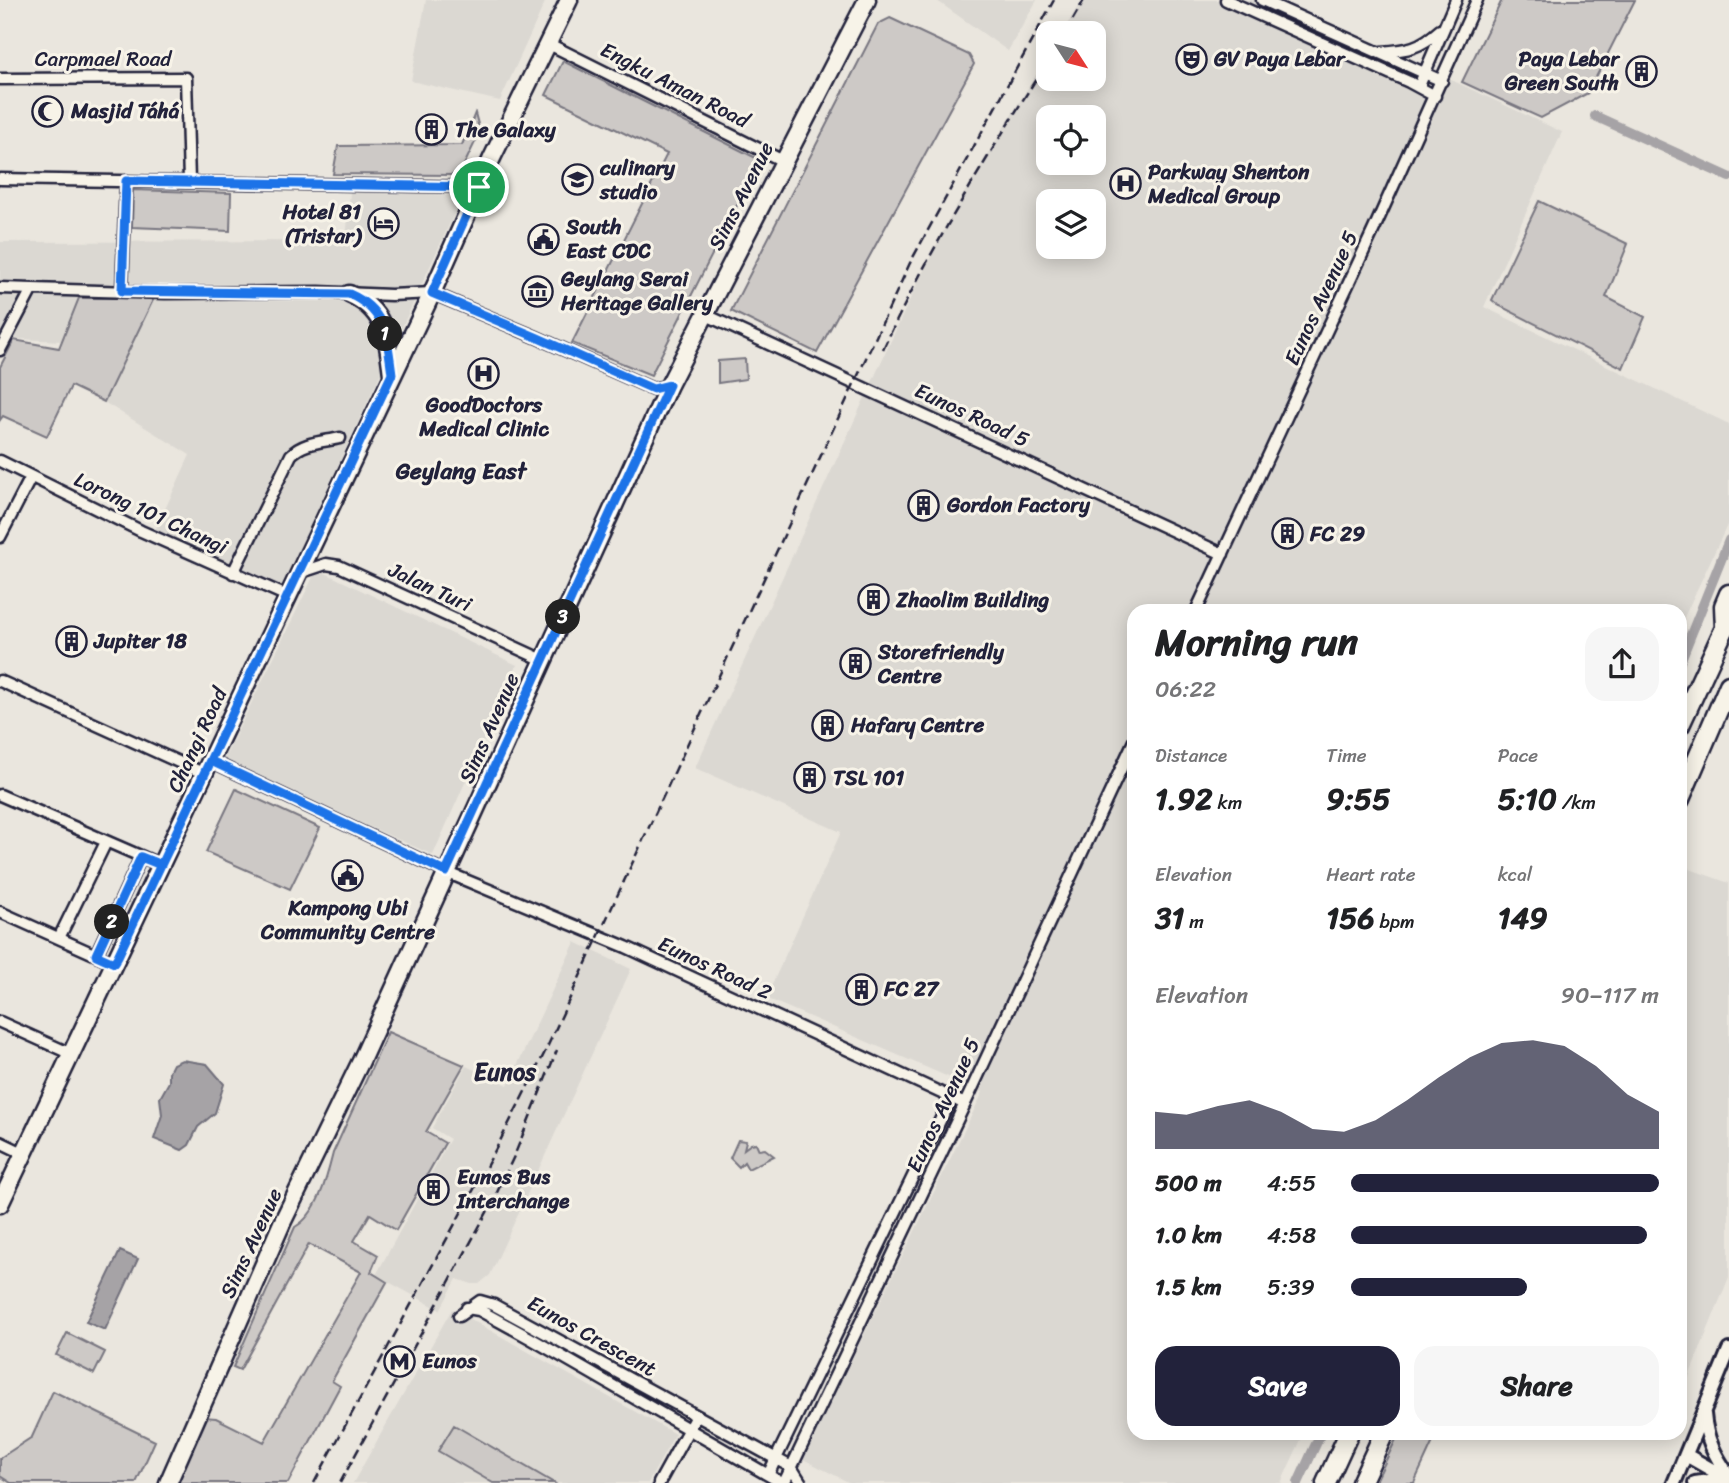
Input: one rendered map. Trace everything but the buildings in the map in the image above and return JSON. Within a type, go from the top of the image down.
[{"type":"highway","points":[[1687,710],[1727,624],[1724,606],[1729,594]]},
{"type":"highway","points":[[1687,784],[1729,685]]},
{"type":"highway","points":[[1687,787],[1729,708]]},
{"type":"highway","points":[[1326,1483],[1346,1440]]},
{"type":"highway","points":[[1361,1483],[1381,1440]]},
{"type":"main road","name":"Changi Road","points":[[0,1204],[569,0]]},
{"type":"main road","name":"Sims Avenue","points":[[168,1483],[282,1223],[361,1061],[669,385],[867,0]]},
{"type":"main road","points":[[349,294],[363,300],[379,316],[387,339],[392,374]]},
{"type":"street","points":[[1226,0],[1419,86],[1435,96]]},
{"type":"street","points":[[1262,0],[1442,81]]},
{"type":"street","points":[[1419,86],[1456,0]]},
{"type":"street","name":"Eunos Avenue 5","points":[[1199,604],[1477,0]]},
{"type":"street","points":[[1381,52],[1411,50],[1429,41],[1444,27]]},
{"type":"street","name":"Engku Aman Road","points":[[549,44],[783,161]]},
{"type":"street","name":"Carpmael Road","points":[[0,79],[186,78],[189,181]]},
{"type":"street","points":[[0,180],[479,187]]},
{"type":"street","points":[[122,291],[126,181]]},
{"type":"street","points":[[0,288],[432,293],[653,389],[669,385]]},
{"type":"street","points":[[0,350],[32,289]]},
{"type":"street","name":"Eunos Road 5","points":[[704,314],[1223,554]]},
{"type":"street","points":[[233,573],[291,455],[297,448],[307,444],[340,438]]},
{"type":"street","name":"Lorong 101 Changi","points":[[0,461],[287,597]]},
{"type":"street","points":[[0,537],[31,477]]},
{"type":"street","name":"Jalan Turi","points":[[298,573],[326,564],[339,566],[543,660]]},
{"type":"street","name":"Eunos Road 2","points":[[0,681],[123,737],[208,768],[626,947],[965,1104]]},
{"type":"street","name":"Eunos Avenue 5","points":[[783,1483],[965,1104],[1127,756]]},
{"type":"street","points":[[0,795],[161,865]]},
{"type":"street","points":[[59,938],[106,842]]},
{"type":"street","points":[[96,955],[141,857]]},
{"type":"street","points":[[0,912],[114,963]]},
{"type":"street","points":[[0,1022],[69,1054]]},
{"type":"street","name":"Eunos Avenue 5","points":[[768,1475],[951,1098]]},
{"type":"street","points":[[0,1142],[23,1153]]},
{"type":"street","name":"Eunos Crescent","points":[[467,1308],[480,1301],[494,1305],[791,1467]]},
{"type":"street","points":[[458,1316],[467,1308]]},
{"type":"street","name":"Eunos Crescent","points":[[467,1308],[479,1310],[530,1338],[783,1483]]},
{"type":"street","points":[[1674,1483],[1729,1350]]},
{"type":"street","points":[[1704,1410],[1709,1446],[1729,1479]]},
{"type":"street","points":[[659,1483],[696,1416]]},
{"type":"street","points":[[1686,1455],[1729,1479]]},
{"type":"street","points":[[791,1467],[800,1483]]},
{"type":"street","points":[[1695,1483],[1729,1479]]},
{"type":"shaded area","points":[[426,0],[546,0],[500,101],[411,81]]},
{"type":"shaded area","points":[[936,0],[1037,0],[1008,51]]},
{"type":"shaded area","points":[[1082,0],[1281,0],[1562,132],[1484,307],[1729,424],[1729,521],[1687,611],[1687,604],[1127,604],[1127,1440],[1301,1440],[1281,1483],[850,1483],[803,1459],[983,1092],[766,998],[841,832],[695,768],[917,284],[955,208],[1036,75],[1036,91],[1106,91],[1106,21],[1069,21]]},
{"type":"shaded area","points":[[1502,0],[1635,0],[1588,93],[1541,118],[1462,82]]},
{"type":"shaded area","points":[[890,18],[969,55],[974,64],[817,353],[731,311],[878,24]]},
{"type":"shaded area","points":[[563,61],[760,160],[651,375],[572,343],[667,154],[546,95]]},
{"type":"shaded area","points":[[475,113],[480,132],[463,167],[452,175],[333,174],[338,146],[462,145]]},
{"type":"shaded area","points":[[133,190],[231,193],[230,231],[132,227]]},
{"type":"shaded area","points":[[350,192],[463,195],[281,589],[155,531],[190,455],[104,402],[154,299],[79,298],[62,341],[0,338],[0,242],[346,241]]},
{"type":"shaded area","points":[[1539,201],[1628,244],[1606,297],[1645,317],[1623,368],[1492,300]]},
{"type":"shaded area","points":[[79,298],[154,298],[104,402],[71,386],[47,436],[3,416],[0,420],[0,367],[14,340],[59,348]]},
{"type":"shaded area","points":[[745,359],[746,379],[718,383],[718,361]]},
{"type":"shaded area","points":[[317,569],[517,665],[433,855],[223,761]]},
{"type":"shaded area","points":[[236,789],[320,828],[290,889],[206,852]]},
{"type":"shaded area","points":[[1687,868],[1729,883],[1729,1277],[1687,1382]]},
{"type":"shaded area","name":"Eunos Bus Interchange","points":[[575,942],[631,969],[490,1275],[479,1284],[457,1279],[440,1310],[376,1275],[450,1139],[432,1128],[466,1066],[508,1085]]},
{"type":"shaded area","points":[[388,1032],[464,1065],[426,1132],[445,1143],[396,1230],[370,1214],[354,1241],[378,1255],[371,1272],[387,1282],[332,1381],[340,1386],[288,1483],[175,1483],[204,1417],[216,1418],[264,1442],[361,1272],[309,1244],[240,1370],[233,1367],[295,1227],[316,1204],[333,1153]]},
{"type":"shaded area","points":[[182,1060],[207,1064],[224,1084],[215,1113],[198,1127],[189,1145],[182,1150],[154,1139],[162,1115],[160,1098],[169,1082],[169,1072],[173,1064]]},
{"type":"shaded area","points":[[738,1140],[746,1141],[744,1149],[756,1143],[759,1150],[765,1149],[774,1156],[748,1169],[744,1162],[739,1167],[730,1158]]},
{"type":"shaded area","points":[[120,1251],[138,1259],[105,1330],[86,1322]]},
{"type":"shaded area","points":[[452,1309],[675,1434],[648,1483],[353,1483]]},
{"type":"shaded area","points":[[67,1333],[105,1352],[94,1374],[56,1355]]},
{"type":"shaded area","points":[[53,1391],[155,1441],[136,1483],[11,1483],[0,1476],[0,1458],[32,1437]]},
{"type":"shaded area","points":[[454,1425],[554,1483],[493,1483],[438,1451]]},
{"type":"shaded area","points":[[1396,1440],[1434,1440],[1414,1483],[1375,1483]]},
{"type":"waterway","points":[[1595,116],[1729,177]]},
{"type":"waterway","points":[[1687,645],[1729,540]]},
{"type":"waterway","points":[[1298,1483],[1318,1440]]},
{"type":"railway","points":[[314,1483],[499,1143],[544,1054],[910,263],[1054,0]]},
{"type":"railway","points":[[1072,21],[1084,0]]},
{"type":"railway","points":[[883,349],[940,238],[1036,79]]},
{"type":"railway","points":[[340,1483],[492,1203],[557,1050]]},
{"type":"place","name":"GV Paya Lebar","points":[[1191,59]]},
{"type":"place","name":"Paya Lebar Green South","points":[[1642,71]]},
{"type":"place","name":"Masjid Táhá","points":[[48,111]]},
{"type":"place","name":"The Galaxy","points":[[432,130]]},
{"type":"place","name":"culinary studio","points":[[577,180]]},
{"type":"place","name":"Parkway Shenton Medical Group","points":[[1125,184]]},
{"type":"place","name":"Hotel 81 (Tristar)","points":[[384,224]]},
{"type":"place","name":"South East CDC","points":[[543,239]]},
{"type":"place","name":"Geylang Serai Heritage Gallery","points":[[538,291]]},
{"type":"place","name":"GoodDoctors Medical Clinic","points":[[484,373]]},
{"type":"place","name":"Gordon Factory","points":[[924,505]]},
{"type":"place","name":"FC 29","points":[[1287,534]]},
{"type":"place","name":"Zhaolim Building","points":[[873,600]]},
{"type":"place","name":"Jupiter 18","points":[[71,641]]},
{"type":"place","name":"Storefriendly Centre","points":[[855,664]]},
{"type":"place","name":"Hafary Centre","points":[[828,725]]},
{"type":"place","name":"TSL 101","points":[[810,778]]},
{"type":"place","name":"Kampong Ubi Community Centre","points":[[348,876]]},
{"type":"place","name":"FC 27","points":[[861,989]]},
{"type":"place","name":"Eunos Bus Interchange","points":[[434,1189]]},
{"type":"place","name":"Eunos","points":[[399,1361]]},
{"type":"district","name":"Geylang East","points":[[461,471]]},
{"type":"district","name":"Eunos","points":[[505,1072]]},
{"type":"route","points":[[479,187],[126,181],[122,291],[349,294],[363,300],[379,316],[387,339],[392,374],[287,597],[205,774],[118,956],[114,963],[96,955],[141,857],[161,865],[211,761],[224,767],[345,825],[446,872],[669,385],[653,389],[432,293],[479,187]]}]
